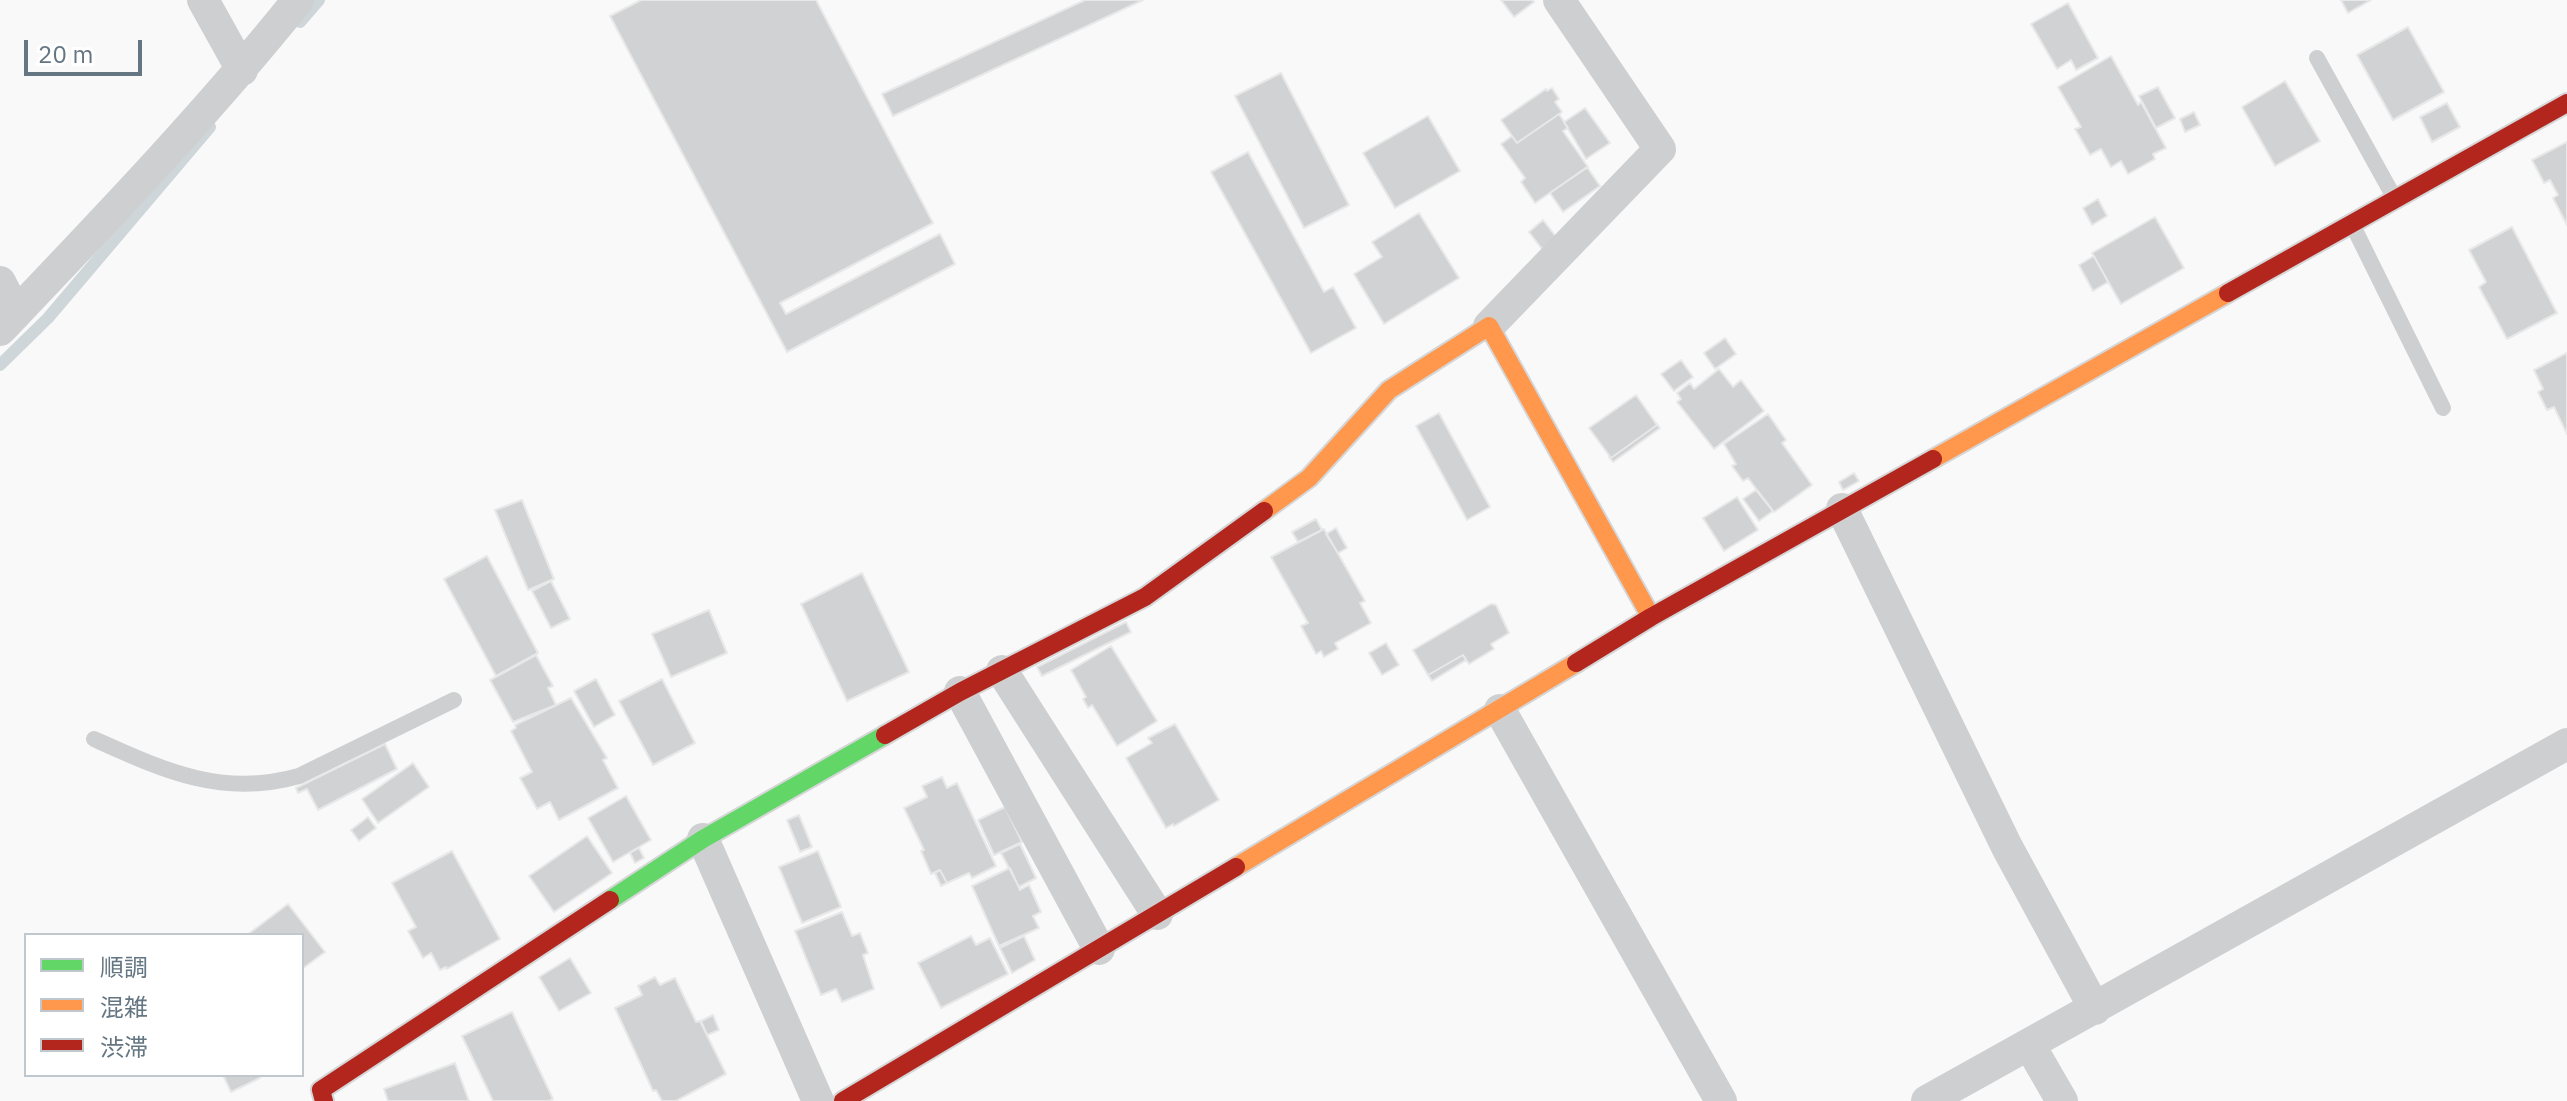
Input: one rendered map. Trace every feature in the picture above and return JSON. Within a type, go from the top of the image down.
[{"type":"street","points":[[203,0],[242,70]]},
{"type":"street","points":[[8,322],[242,70],[298,0]]},
{"type":"street","points":[[324,1101],[321,1090],[703,839],[960,692],[1145,597],[1309,478],[1389,390],[1489,326],[1660,149],[1559,0]]},
{"type":"street","points":[[843,1101],[1651,617],[2567,103]]},
{"type":"street","points":[[0,282],[8,322]]},
{"type":"street","points":[[1489,326],[1651,617]]},
{"type":"street","points":[[1842,509],[2007,847],[2095,1009]]},
{"type":"street","points":[[1002,671],[1157,914]]},
{"type":"street","points":[[960,692],[1099,949]]},
{"type":"street","points":[[1500,710],[1721,1101]]},
{"type":"street","points":[[1927,1101],[2567,744]]},
{"type":"street","points":[[703,839],[818,1101]]},
{"type":"street","points":[[2029,1044],[2062,1101]]},
{"type":"lane","points":[[2317,58],[2396,200]]},
{"type":"lane","points":[[2352,225],[2443,408]]},
{"type":"lane","points":[[94,739],[166,772],[204,780],[272,784],[299,776],[454,700]]},
{"type":"building","points":[[641,0],[816,0],[933,223],[780,303],[786,314],[940,234],[955,264],[787,352],[610,16]]},
{"type":"building","points":[[1085,0],[1143,0],[893,116],[882,94]]},
{"type":"building","points":[[1501,0],[1532,0],[1534,2],[1514,17]]},
{"type":"building","points":[[2341,0],[2371,0],[2348,13]]},
{"type":"building","points":[[2068,3],[2098,58],[2076,70],[2071,60],[2057,69],[2031,24]]},
{"type":"building","points":[[2408,27],[2444,92],[2393,120],[2357,55]]},
{"type":"building","points":[[2111,56],[2166,148],[2153,154],[2155,159],[2128,174],[2121,161],[2111,167],[2101,149],[2090,155],[2075,129],[2081,127],[2058,87]]},
{"type":"building","points":[[1281,73],[1349,205],[1304,228],[1235,96]]},
{"type":"building","points":[[2285,81],[2320,141],[2275,166],[2242,107]]},
{"type":"building","points":[[2158,87],[2175,118],[2156,128],[2139,96]]},
{"type":"building","points":[[1552,88],[1559,99],[1555,102],[1562,112],[1517,143],[1501,120]]},
{"type":"building","points":[[2447,103],[2460,127],[2432,142],[2420,117]]},
{"type":"building","points":[[1585,108],[1610,143],[1586,159],[1564,122]]},
{"type":"building","points":[[2194,112],[2200,125],[2185,132],[2180,119]]},
{"type":"building","points":[[1559,114],[1568,128],[1563,131],[1588,167],[1535,203],[1521,182],[1525,178],[1501,144],[1512,136],[1517,143]]},
{"type":"building","points":[[1428,116],[1460,171],[1395,208],[1363,153]]},
{"type":"building","points":[[2567,142],[2567,225],[2553,198],[2558,195],[2550,180],[2544,183],[2532,160]]},
{"type":"building","points":[[1248,152],[1324,292],[1333,287],[1356,328],[1311,353],[1211,172]]},
{"type":"building","points":[[1587,167],[1600,186],[1563,212],[1550,193]]},
{"type":"building","points":[[2098,199],[2107,216],[2092,225],[2083,208]]},
{"type":"building","points":[[1419,213],[1459,278],[1384,324],[1354,274],[1382,257],[1372,242]]},
{"type":"building","points":[[2155,217],[2184,268],[2121,304],[2092,253]]},
{"type":"building","points":[[1543,220],[1557,238],[1542,249],[1529,232]]},
{"type":"building","points":[[2512,227],[2557,313],[2507,339],[2479,287],[2486,282],[2469,250]]},
{"type":"building","points":[[2094,256],[2108,282],[2093,291],[2079,265]]},
{"type":"building","points":[[1725,338],[1736,354],[1715,369],[1704,353]]},
{"type":"building","points":[[2567,353],[2567,434],[2554,407],[2547,410],[2538,392],[2543,389],[2534,370]]},
{"type":"building","points":[[1681,360],[1693,377],[1674,391],[1661,374]]},
{"type":"building","points":[[1719,369],[1733,387],[1741,380],[1764,411],[1714,449],[1677,402],[1681,399],[1677,393],[1690,383],[1694,389]]},
{"type":"building","points":[[1636,395],[1657,425],[1611,458],[1589,428]]},
{"type":"building","points":[[1439,413],[1490,507],[1467,520],[1416,426]]},
{"type":"building","points":[[1768,414],[1786,440],[1782,443],[1812,485],[1774,512],[1748,478],[1743,481],[1732,466],[1736,464],[1724,444]]},
{"type":"building","points":[[1656,423],[1660,428],[1613,462],[1609,457]]},
{"type":"building","points":[[1854,473],[1859,481],[1843,490],[1839,482]]},
{"type":"building","points":[[1756,490],[1773,511],[1759,521],[1743,499]]},
{"type":"building","points":[[1737,497],[1758,530],[1724,551],[1703,518]]},
{"type":"building","points":[[522,500],[554,579],[528,590],[495,510]]},
{"type":"building","points":[[1316,519],[1322,530],[1298,542],[1292,532]]},
{"type":"building","points":[[1336,528],[1347,548],[1338,553],[1326,534]]},
{"type":"building","points":[[1324,529],[1365,601],[1360,603],[1371,623],[1335,643],[1338,649],[1324,657],[1321,651],[1316,654],[1301,626],[1308,623],[1271,557]]},
{"type":"building","points":[[487,556],[538,653],[496,676],[444,579]]},
{"type":"building","points":[[862,573],[909,672],[847,701],[801,604]]},
{"type":"building","points":[[551,581],[570,619],[551,628],[532,591]]},
{"type":"building","points":[[1491,604],[1496,605],[1509,633],[1491,644],[1494,649],[1469,664],[1463,655],[1428,675],[1413,650]]},
{"type":"building","points":[[709,610],[727,653],[671,677],[652,634]]},
{"type":"building","points":[[1126,622],[1131,632],[1042,676],[1037,667]]},
{"type":"building","points":[[1386,643],[1399,665],[1382,675],[1369,653]]},
{"type":"building","points":[[1111,646],[1157,721],[1117,746],[1092,705],[1088,708],[1083,699],[1086,697],[1071,670]]},
{"type":"building","points":[[536,655],[553,686],[548,688],[556,705],[513,722],[490,680]]},
{"type":"building","points":[[1463,655],[1466,660],[1432,681],[1428,675]]},
{"type":"building","points":[[596,679],[615,715],[594,727],[574,691]]},
{"type":"building","points":[[662,679],[695,743],[653,765],[619,701]]},
{"type":"building","points":[[571,698],[607,758],[603,760],[618,788],[559,820],[550,802],[537,809],[520,778],[532,772],[511,731],[516,728],[515,725]]},
{"type":"building","points":[[1175,724],[1219,800],[1166,828],[1126,758],[1152,743],[1148,738]]},
{"type":"building","points":[[385,744],[397,769],[318,810],[307,789],[298,793],[296,788]]},
{"type":"building","points":[[413,763],[429,787],[378,823],[362,799]]},
{"type":"building","points":[[942,777],[947,788],[957,783],[996,866],[972,878],[969,873],[947,883],[940,870],[931,874],[921,851],[924,850],[904,808],[927,797],[922,786]]},
{"type":"building","points":[[626,796],[651,840],[613,862],[588,818]]},
{"type":"building","points":[[1005,807],[1022,842],[994,855],[978,820]]},
{"type":"building","points":[[799,815],[812,847],[800,852],[787,820]]},
{"type":"building","points":[[368,817],[376,828],[359,841],[351,830]]},
{"type":"building","points":[[587,836],[612,873],[554,912],[529,876]]},
{"type":"building","points":[[1020,844],[1036,878],[1019,887],[1001,853]]},
{"type":"building","points":[[639,848],[644,858],[635,863],[630,853]]},
{"type":"building","points":[[452,851],[500,939],[440,970],[431,953],[423,958],[408,931],[416,927],[392,883]]},
{"type":"building","points":[[818,851],[841,907],[802,923],[779,867]]},
{"type":"building","points":[[1010,868],[1020,890],[1029,885],[1041,912],[1033,916],[1039,928],[999,946],[972,886]]},
{"type":"building","points":[[940,870],[947,883],[941,886],[935,873]]},
{"type":"building","points":[[288,904],[325,952],[304,968],[304,933],[250,933]]},
{"type":"building","points":[[842,912],[852,936],[860,933],[868,953],[863,955],[874,989],[842,1002],[836,989],[821,995],[795,931]]},
{"type":"building","points":[[971,936],[976,945],[990,938],[1008,974],[941,1008],[918,963]]},
{"type":"building","points":[[1024,936],[1035,960],[1012,973],[1000,948]]},
{"type":"building","points":[[570,958],[591,993],[559,1011],[539,977]]},
{"type":"building","points":[[655,977],[660,985],[675,978],[726,1074],[676,1101],[662,1101],[656,1090],[653,1091],[615,1008],[642,995],[638,986]]},
{"type":"building","points":[[512,1012],[553,1099],[549,1101],[493,1101],[462,1036]]},
{"type":"building","points":[[713,1015],[719,1030],[707,1035],[701,1021]]},
{"type":"building","points":[[455,1063],[469,1101],[388,1101],[384,1089]]},
{"type":"building","points":[[224,1077],[260,1077],[260,1078],[231,1092]]},
{"type":"waterway","points":[[300,22],[319,0]]},
{"type":"waterway","points":[[0,365],[48,318],[210,127]]},
{"type":"traffic: fast","points":[[610,900],[703,839],[885,735]]},
{"type":"traffic: slow","points":[[1933,459],[2228,293]]},
{"type":"traffic: slow","points":[[1264,511],[1309,478],[1389,390],[1489,326],[1651,617]]},
{"type":"traffic: slow","points":[[1236,867],[1576,663]]},
{"type":"traffic: jam","points":[[2228,293],[2567,103]]},
{"type":"traffic: jam","points":[[1576,663],[1651,617],[1933,459]]},
{"type":"traffic: jam","points":[[885,735],[960,692],[1145,597],[1264,511]]},
{"type":"traffic: jam","points":[[843,1101],[1236,867]]},
{"type":"traffic: jam","points":[[324,1101],[321,1090],[610,900]]}]
